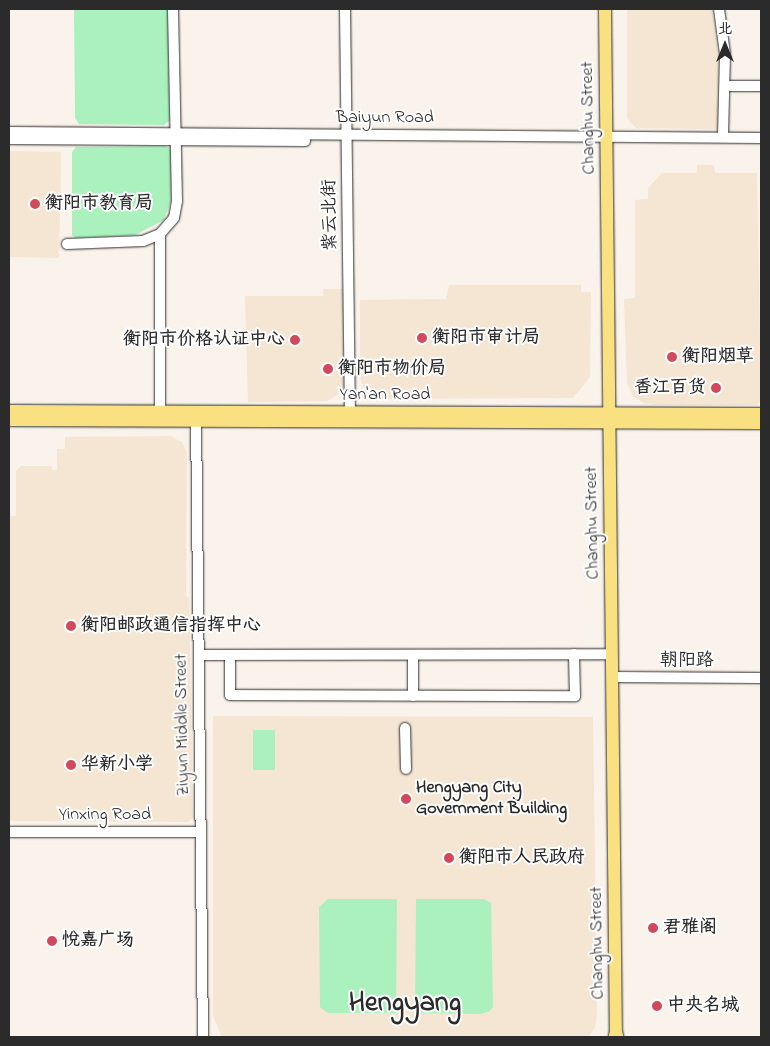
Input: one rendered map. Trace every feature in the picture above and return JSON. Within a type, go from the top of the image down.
[{"type":"main road","name":"Changhu Street","points":[[605,9],[609,139],[620,1037]]},
{"type":"main road","name":"Changhu Street","points":[[609,139],[611,9]]},
{"type":"main road","name":"Yan'an Road","points":[[9,411],[160,412],[196,416]]},
{"type":"main road","name":"Yan'an Road","points":[[613,418],[761,414]]},
{"type":"main road","name":"Yan'an Road","points":[[9,420],[196,416],[613,418],[761,423]]},
{"type":"main road","name":"Changhu Street","points":[[613,418],[612,654],[616,677]]},
{"type":"street","points":[[160,412],[160,234],[176,210],[173,9]]},
{"type":"street","name":"紫云北街","points":[[346,9],[350,417]]},
{"type":"street","points":[[719,9],[725,86],[723,137]]},
{"type":"street","points":[[725,86],[761,86]]},
{"type":"street","name":"Baiyun Road","points":[[9,132],[347,138],[761,138]]},
{"type":"street","name":"Baiyun Road","points":[[9,139],[176,136]]},
{"type":"street","name":"Baiyun Road","points":[[609,139],[761,143]]},
{"type":"street","points":[[67,244],[125,244],[160,234]]},
{"type":"street","name":"Ziyun Middle Street","points":[[196,416],[203,1037]]},
{"type":"street","points":[[230,655],[230,695],[575,696],[574,654]]},
{"type":"street","points":[[199,655],[612,654]]},
{"type":"street","points":[[413,655],[413,696]]},
{"type":"street","name":"朝阳路","points":[[616,677],[761,678]]},
{"type":"street","points":[[406,728],[406,769]]},
{"type":"street","name":"Yinxing Road","points":[[9,832],[201,832]]},
{"type":"shaded area","points":[[627,9],[712,9],[718,56],[719,129],[636,128],[627,118]]},
{"type":"shaded area","name":"衡阳市教育局","points":[[9,151],[61,152],[59,258],[9,257]]},
{"type":"shaded area","points":[[697,165],[714,165],[715,173],[757,173],[761,400],[757,405],[654,405],[643,403],[633,396],[627,383],[624,299],[635,298],[635,200],[648,199],[648,188],[662,173],[697,173]]},
{"type":"shaded area","points":[[449,285],[581,285],[581,292],[591,292],[590,377],[573,398],[372,399],[363,387],[360,376],[360,300],[446,299]]},
{"type":"shaded area","name":"衡阳市价格认证中心","points":[[323,289],[343,289],[344,385],[339,394],[327,401],[248,402],[245,296],[323,296]]},
{"type":"shaded area","points":[[170,436],[182,442],[187,453],[186,596],[189,597],[193,818],[187,822],[9,821],[9,516],[16,516],[16,471],[21,466],[52,466],[52,470],[57,470],[57,449],[65,449],[65,437]]},
{"type":"shaded area","name":"衡阳市人民政府","points":[[213,716],[593,717],[597,1015],[595,1028],[588,1037],[222,1037],[213,1016]]},
{"type":"green space","points":[[74,9],[168,9],[170,120],[164,125],[79,124],[75,118]]},
{"type":"green space","points":[[165,146],[171,149],[171,201],[164,220],[135,235],[76,238],[72,235],[72,152],[76,147]]},
{"type":"green space","points":[[253,730],[275,730],[275,770],[253,770]]},
{"type":"green space","points":[[328,899],[397,899],[396,1013],[328,1013],[320,1007],[319,907]]},
{"type":"green space","points":[[416,899],[484,899],[491,903],[493,1007],[490,1011],[481,1014],[415,1013]]},
{"type":"place","name":"衡阳市教育局","points":[[35,204]]},
{"type":"place","name":"衡阳市审计局","points":[[422,338]]},
{"type":"place","name":"衡阳市价格认证中心","points":[[295,340]]},
{"type":"place","name":"衡阳烟草","points":[[672,357]]},
{"type":"place","name":"衡阳市物价局","points":[[328,369]]},
{"type":"place","name":"香江百货","points":[[716,388]]},
{"type":"place","name":"衡阳邮政通信指挥中心","points":[[71,626]]},
{"type":"place","name":"华新小学","points":[[71,765]]},
{"type":"place","name":"Hengyang City Government Building","points":[[406,799]]},
{"type":"place","name":"衡阳市人民政府","points":[[449,858]]},
{"type":"place","name":"君雅阁","points":[[653,928]]},
{"type":"place","name":"悦嘉广场","points":[[52,941]]},
{"type":"place","name":"中央名城","points":[[657,1006]]},
{"type":"district","name":"Hengyang","points":[[405,1004]]}]
